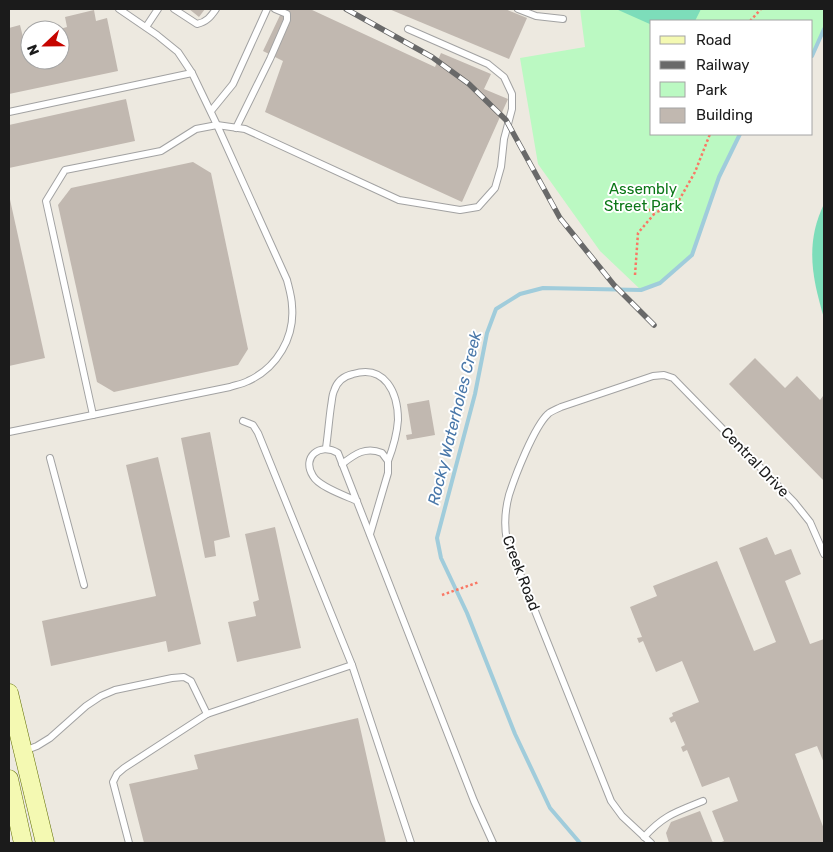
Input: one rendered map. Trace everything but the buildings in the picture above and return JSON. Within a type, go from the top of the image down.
[{"type":"main road","points":[[9,693],[16,753],[45,843]]},
{"type":"main road","points":[[9,780],[24,843]]},
{"type":"lane","points":[[9,432],[230,387],[249,381],[267,368],[283,350],[291,328],[292,306],[287,280],[192,73],[178,52],[119,9]]},
{"type":"lane","points":[[146,27],[158,9]]},
{"type":"lane","points":[[174,9],[197,24],[208,19],[216,9]]},
{"type":"lane","points":[[211,111],[233,84],[267,9]]},
{"type":"lane","points":[[236,128],[287,20],[287,14],[274,9]]},
{"type":"lane","points":[[518,9],[536,16],[563,19]]},
{"type":"lane","points":[[92,415],[46,201],[65,170],[161,151],[196,129],[217,125],[245,129],[399,200],[460,210],[478,207],[495,188],[501,167],[504,139],[512,109],[512,94],[504,77],[488,64],[408,29]]},
{"type":"lane","points":[[9,112],[192,73]]},
{"type":"lane","points":[[326,448],[334,391],[341,379],[362,371],[372,372],[381,377],[389,385],[395,398],[398,420],[395,443],[388,461],[388,473],[370,534]]},
{"type":"lane","name":"Creek Road","points":[[651,843],[622,816],[611,801],[507,541],[505,516],[509,496],[522,461],[536,431],[548,414],[562,407],[653,376],[664,375],[673,378]]},
{"type":"lane","name":"Central Drive","points":[[673,378],[794,502],[810,522],[824,554]]},
{"type":"lane","points":[[243,422],[252,424],[258,433],[352,665],[411,843]]},
{"type":"lane","points":[[357,501],[322,484],[313,477],[310,470],[310,461],[314,453],[326,448],[338,453],[342,464],[357,501],[370,534],[474,802],[493,843]]},
{"type":"lane","points":[[342,464],[357,452],[369,449],[382,453],[388,461]]},
{"type":"lane","points":[[50,458],[84,585]]},
{"type":"lane","points":[[129,843],[113,782],[116,774],[186,726],[207,714],[352,665]]},
{"type":"lane","points":[[16,753],[37,746],[50,738],[100,696],[115,690],[172,678],[184,677],[191,681],[207,714]]},
{"type":"lane","points":[[644,838],[657,823],[670,814],[703,801]]},
{"type":"path","points":[[751,20],[761,9]]},
{"type":"path","points":[[635,275],[638,233],[655,213],[678,202],[695,172],[710,135]]},
{"type":"path","points":[[644,207],[655,213]]},
{"type":"path","points":[[442,595],[479,582]]},
{"type":"green space","name":"Assembly Street Park","points":[[580,9],[824,9],[824,29],[813,54],[813,20],[650,20],[650,135],[740,135],[719,177],[692,255],[660,283],[641,290],[600,251],[538,164],[520,58],[585,47]]},
{"type":"green space","points":[[616,9],[701,9],[696,20],[650,20],[650,24]]},
{"type":"green space","points":[[824,204],[824,318],[816,289],[812,247],[818,218]]},
{"type":"waterway","name":"Rocky Waterholes Creek","points":[[813,54],[824,29]]},
{"type":"waterway","name":"Rocky Waterholes Creek","points":[[580,843],[550,808],[515,734],[467,613],[441,558],[437,538],[475,394],[487,333],[496,309],[520,294],[543,288],[641,290],[660,283],[692,255],[719,177],[740,135]]},
{"type":"railway","points":[[346,9],[432,57],[469,84],[506,120],[560,218],[614,285],[654,325]]}]
